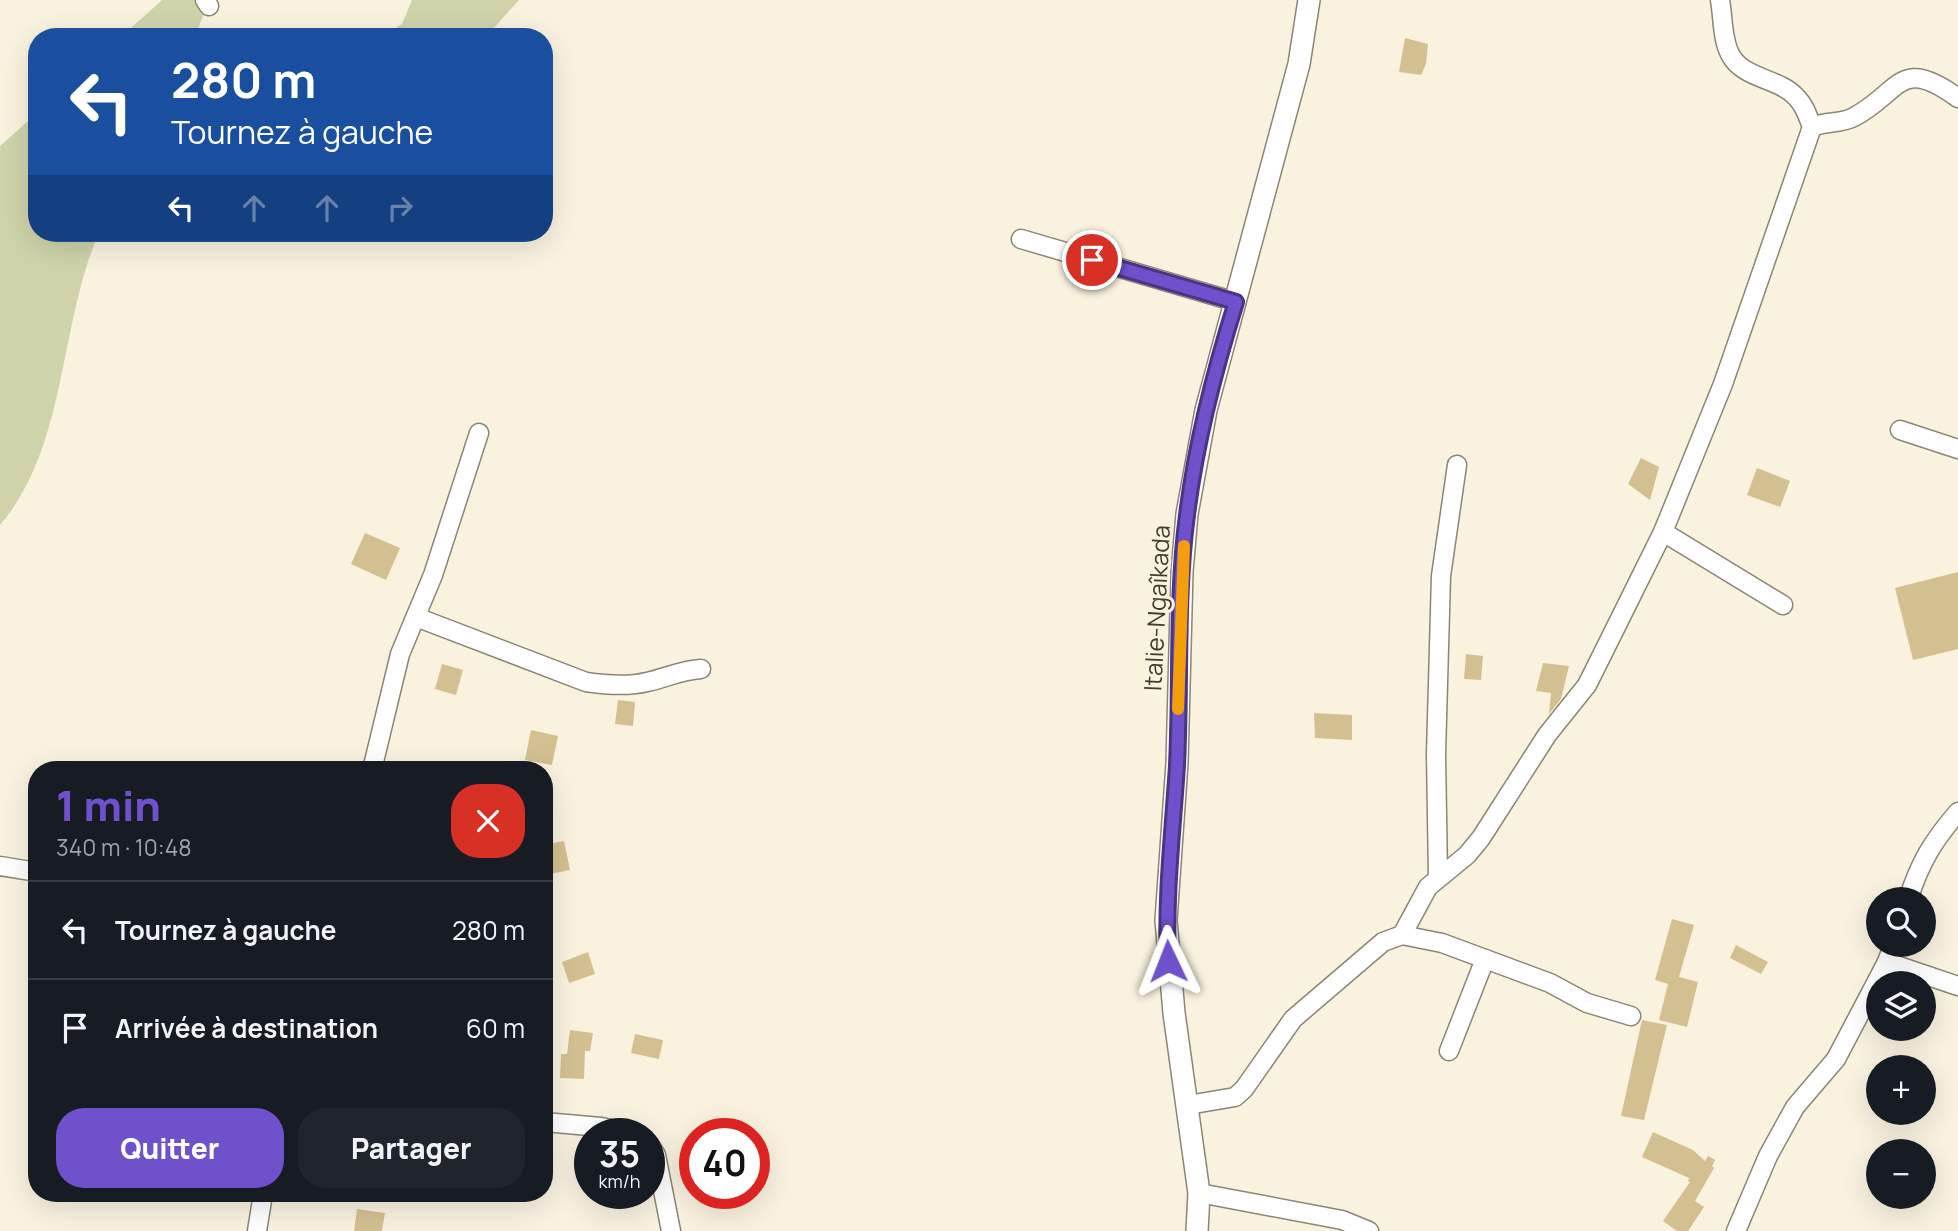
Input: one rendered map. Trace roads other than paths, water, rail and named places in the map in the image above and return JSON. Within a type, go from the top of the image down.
[{"type":"street","name":"Italie-Ngaîkada","points":[[1197,1231],[1199,1193],[1174,1013],[1166,920],[1177,763],[1182,571],[1187,514],[1206,410],[1299,64],[1309,0]]},
{"type":"street","points":[[1402,935],[1428,887],[1467,856],[1547,735],[1587,685],[1663,532],[1723,384],[1812,127],[1797,96],[1773,82],[1745,71],[1734,61],[1728,51],[1720,0]]},
{"type":"street","points":[[1812,127],[1851,120],[1895,84],[1908,78],[1939,84],[1958,97]]},
{"type":"street","points":[[1021,239],[1236,302]]},
{"type":"street","points":[[1900,430],[1958,449]]},
{"type":"street","points":[[374,761],[400,654],[433,575],[479,433]]},
{"type":"street","points":[[1438,877],[1436,766],[1441,576],[1457,465]]},
{"type":"street","points":[[1663,532],[1783,605]]},
{"type":"street","points":[[416,617],[586,682],[608,686],[645,683],[680,670],[701,669]]},
{"type":"street","points":[[1912,887],[1919,864],[1958,812]]},
{"type":"street","points":[[0,866],[28,871]]},
{"type":"street","points":[[1188,1105],[1235,1097],[1244,1089],[1293,1019],[1383,942],[1402,935],[1442,943],[1550,983],[1587,1003],[1631,1016]]},
{"type":"street","points":[[1736,1231],[1768,1156],[1795,1107],[1836,1059],[1888,957]]},
{"type":"street","points":[[1896,957],[1958,986]]},
{"type":"street","points":[[1449,1051],[1485,959]]},
{"type":"street","points":[[553,1123],[574,1125]]},
{"type":"street","points":[[1199,1193],[1342,1220],[1369,1231]]},
{"type":"street","points":[[665,1201],[671,1231]]},
{"type":"street","points":[[257,1231],[262,1202]]}]
